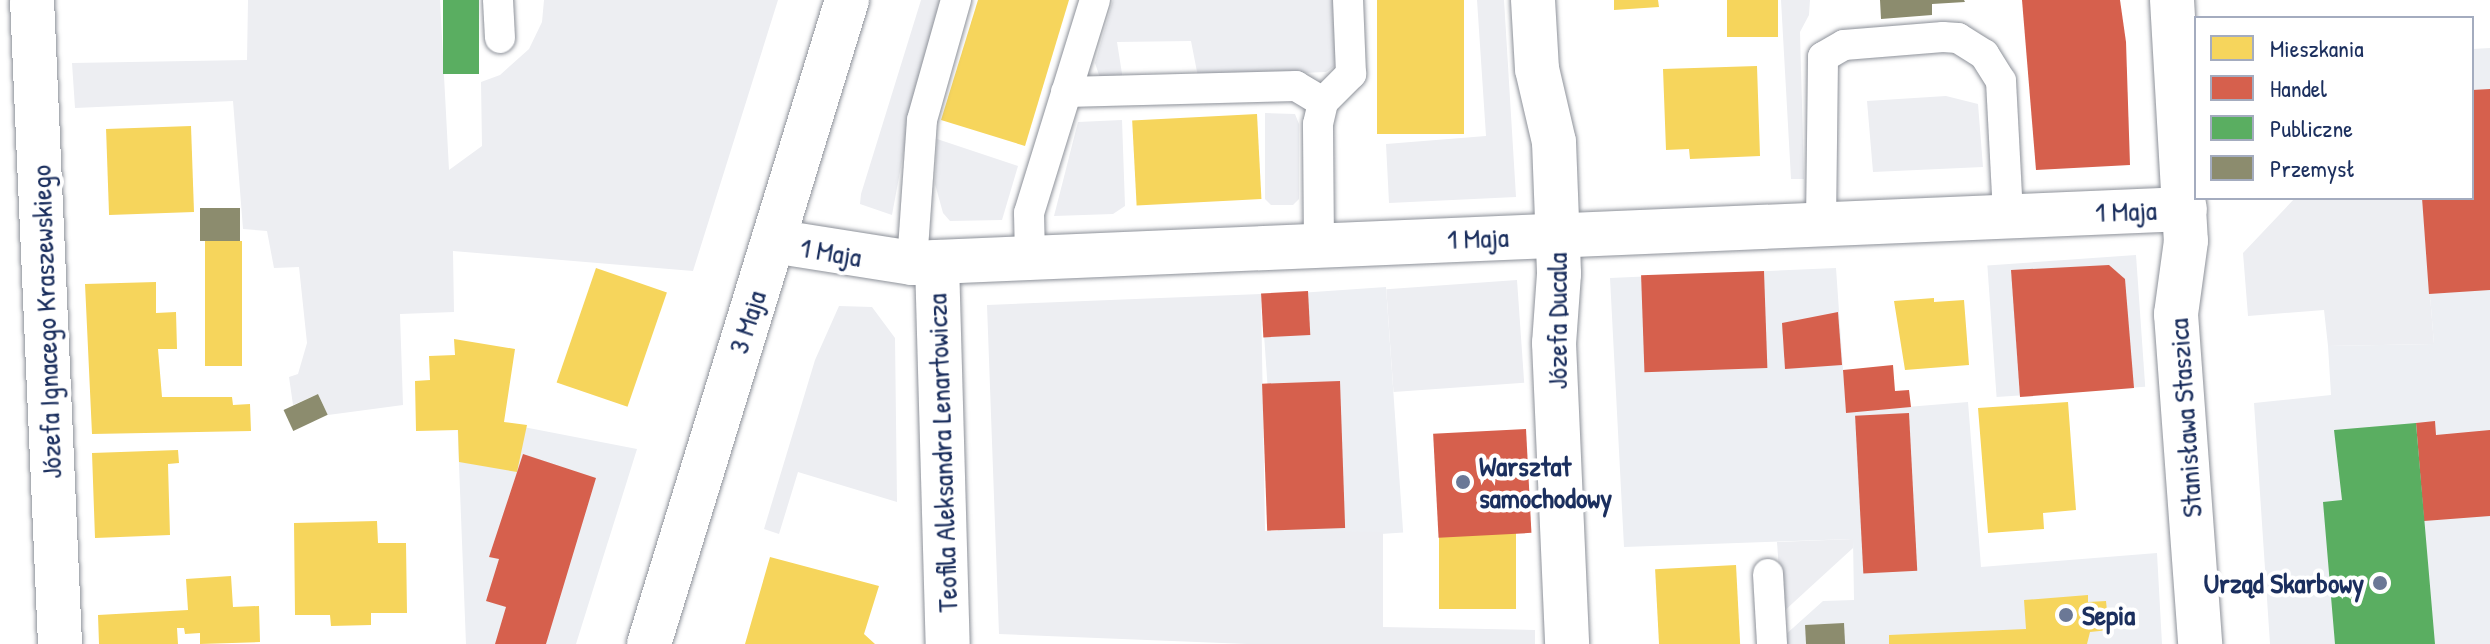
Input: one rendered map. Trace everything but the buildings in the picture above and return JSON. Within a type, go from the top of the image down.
[{"type":"street","name":"Józefa Ignacego Kraszewskiego","points":[[32,0],[60,644]]},
{"type":"street","name":"3 Maja","points":[[649,644],[847,0]]},
{"type":"street","name":"Józefa Ducala","points":[[1533,0],[1537,69],[1554,142],[1557,235],[1554,343],[1567,644]]},
{"type":"street","name":"Stanisława Staszica","points":[[2173,0],[2185,209],[2184,267],[2176,314],[2200,644]]},
{"type":"street","name":"1 Maja","points":[[773,241],[925,262],[2185,209]]},
{"type":"street","name":"Teofila Aleksandra Lenartowicza","points":[[925,262],[948,644]]},
{"type":"lane","points":[[498,0],[500,38]]},
{"type":"lane","points":[[925,262],[922,120],[956,0]]},
{"type":"lane","points":[[1030,257],[1029,213],[1095,0]]},
{"type":"lane","points":[[1319,244],[1318,124],[1323,102],[1351,74],[1348,0]]},
{"type":"lane","points":[[1821,223],[1823,57],[1844,45],[1943,37],[1958,38],[1984,54],[2001,81],[2008,215]]},
{"type":"lane","points":[[1066,92],[1296,86],[1323,102]]},
{"type":"lane","points":[[1768,574],[1772,644]]},
{"type":"shaded area","points":[[248,0],[440,0],[449,170],[482,146],[481,82],[500,75],[529,49],[542,22],[544,0],[778,0],[693,271],[453,251],[454,312],[400,314],[403,405],[328,415],[318,394],[293,405],[289,377],[298,374],[307,343],[299,267],[274,268],[267,231],[243,229],[233,101],[75,108],[72,63],[247,60]]},
{"type":"shaded area","points":[[921,0],[946,0],[909,123],[892,215],[860,204],[861,194]]},
{"type":"shaded area","points":[[1113,0],[1337,0],[1337,64],[1326,72],[1198,77],[1191,41],[1117,42],[1123,80],[1100,78],[1095,63]]},
{"type":"shaded area","points":[[1477,0],[1504,0],[1516,197],[1389,203],[1386,144],[1486,136]]},
{"type":"shaded area","points":[[1781,0],[1810,0],[1809,15],[1800,32],[1804,179],[1791,179]]},
{"type":"shaded area","points":[[2490,48],[2490,644],[2270,644],[2254,403],[2331,395],[2328,346],[2434,344],[2422,200],[2474,200],[2474,49]]},
{"type":"shaded area","points":[[1946,96],[1978,104],[1983,167],[1873,172],[1867,101]]},
{"type":"shaded area","points":[[1265,113],[1295,114],[1299,124],[1299,199],[1293,205],[1271,205],[1265,199]]},
{"type":"shaded area","points":[[1122,120],[1125,206],[1113,214],[1054,216],[1078,122]]},
{"type":"shaded area","points":[[937,139],[1018,166],[1002,220],[950,221],[943,213],[935,184]]},
{"type":"shaded area","points":[[2293,200],[2422,200],[2434,344],[2328,346],[2324,310],[2248,316],[2243,253]]},
{"type":"shaded area","points":[[2136,255],[2145,387],[1997,397],[1987,265]]},
{"type":"shaded area","points":[[1836,268],[1846,412],[1968,402],[1981,567],[2157,553],[2162,644],[1784,644],[1784,636],[1823,601],[1854,600],[1853,539],[1624,547],[1610,278]]},
{"type":"shaded area","points":[[1517,280],[1524,383],[1394,392],[1386,289]]},
{"type":"shaded area","points":[[1386,287],[1403,532],[1278,541],[1261,296]]},
{"type":"shaded area","points":[[1261,294],[1265,531],[1383,532],[1383,627],[1535,630],[1535,644],[1247,644],[999,634],[987,305]]},
{"type":"shaded area","points":[[839,306],[872,307],[895,338],[897,502],[798,472],[779,534],[764,529],[815,360]]},
{"type":"shaded area","points":[[457,414],[637,449],[576,644],[466,644]]},
{"type":"shaded area","points":[[1853,539],[1853,548],[1782,613],[1777,542]]},
{"type":"place","name":"Warsztat samochodowy","points":[[1463,482]]},
{"type":"place","name":"Urząd Skarbowy","points":[[2380,583]]},
{"type":"place","name":"Sepia","points":[[2066,615]]}]
